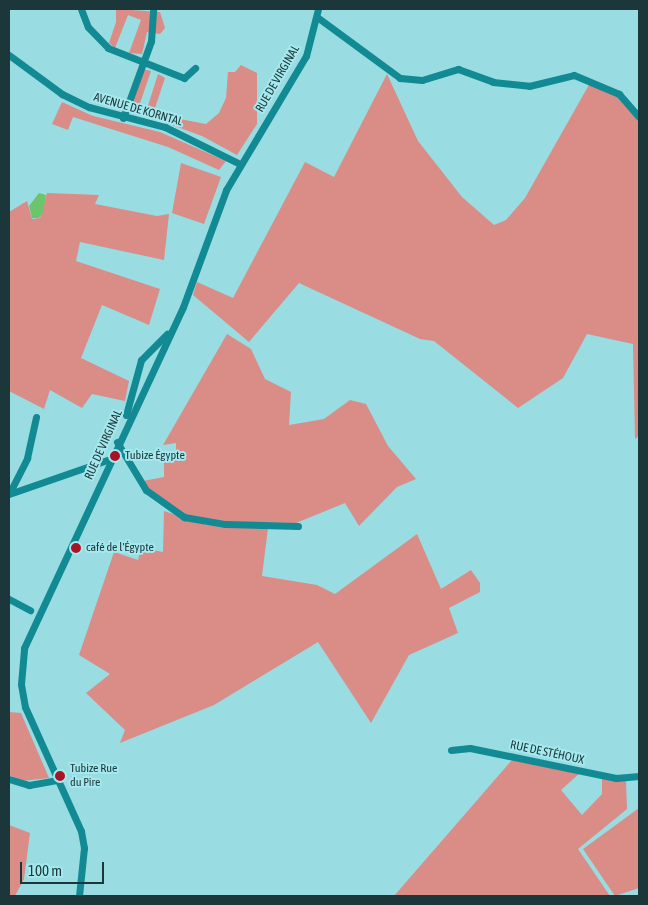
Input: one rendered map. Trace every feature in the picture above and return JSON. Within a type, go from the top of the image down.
[{"type":"street","points":[[81,9],[96,38],[108,48],[184,78],[196,68]]},
{"type":"street","points":[[123,118],[143,63],[153,28],[153,9]]},
{"type":"street","points":[[318,13],[400,78],[422,80],[458,69],[493,82],[528,86],[574,76],[619,94],[639,117]]},
{"type":"street","name":"RUE DE VIRGINAL","points":[[79,896],[84,844],[25,707],[21,664],[32,626],[124,426],[171,331],[219,206],[240,164],[306,56],[318,13]]},
{"type":"street","name":"AVENUE DE KORNTAL","points":[[10,56],[62,94],[123,118],[186,136],[240,164]]},
{"type":"street","points":[[124,426],[138,367],[171,331]]},
{"type":"street","points":[[10,493],[27,458],[36,417]]},
{"type":"street","points":[[117,442],[146,490],[184,517],[225,524],[298,526]]},
{"type":"street","points":[[10,493],[110,460]]},
{"type":"street","points":[[9,599],[30,610]]},
{"type":"street","name":"RUE DE STÉHOUX","points":[[450,750],[470,748],[608,776],[639,776]]},
{"type":"street","points":[[9,779],[29,785],[58,780]]},
{"type":"shaded area","points":[[116,9],[160,12],[165,28],[160,34],[147,32],[142,54],[129,53],[141,20],[128,15],[115,48],[109,43],[116,22]]},
{"type":"shaded area","points":[[241,65],[257,73],[257,124],[237,155],[202,136],[129,109],[143,69],[151,71],[138,109],[146,112],[158,74],[165,78],[153,114],[206,124],[219,113],[226,98],[228,72],[235,72]]},
{"type":"shaded area","points":[[387,74],[418,141],[462,197],[494,225],[506,220],[525,198],[590,83],[627,102],[639,121],[639,436],[635,439],[633,344],[587,334],[563,378],[518,408],[434,341],[420,339],[299,283],[249,342],[193,295],[197,282],[233,298],[305,162],[334,177]]},
{"type":"shaded area","points":[[62,102],[93,116],[160,132],[226,161],[219,170],[168,147],[73,117],[68,130],[52,124]]},
{"type":"shaded area","points":[[181,163],[221,177],[204,224],[172,213]]},
{"type":"shaded area","points":[[39,193],[46,195],[43,212],[39,218],[32,218],[29,206]]},
{"type":"shaded area","points":[[47,193],[99,195],[95,204],[157,216],[169,214],[164,260],[80,242],[76,261],[160,289],[149,325],[102,305],[81,358],[129,381],[125,401],[92,394],[82,408],[50,390],[44,409],[9,391],[9,212],[27,201],[32,219],[40,218]]},
{"type":"shaded area","points":[[227,334],[251,349],[265,379],[291,392],[289,425],[324,419],[350,400],[366,404],[388,446],[416,479],[397,487],[359,526],[345,503],[296,523],[227,522],[184,515],[150,490],[143,481],[164,477],[164,455],[176,455],[176,443],[163,445]]},
{"type":"shaded area","points":[[164,511],[207,525],[268,528],[262,576],[317,585],[335,594],[417,534],[441,589],[471,570],[480,583],[480,592],[449,608],[458,633],[409,655],[371,723],[318,642],[214,705],[120,743],[125,730],[86,693],[110,674],[79,655],[114,552],[138,560],[141,548],[163,552]]},
{"type":"shaded area","points":[[9,712],[21,713],[49,778],[22,781],[9,775]]},
{"type":"shaded area","points":[[512,760],[580,773],[561,790],[582,815],[602,794],[602,777],[626,781],[627,809],[578,849],[610,896],[394,896]]},
{"type":"shaded area","points":[[639,808],[639,888],[615,896],[583,849]]},
{"type":"shaded area","points":[[9,825],[30,833],[24,879],[15,896],[9,896]]},
{"type":"place","name":"Tubize Égypte","points":[[115,456]]},
{"type":"place","name":"café de l'Égypte","points":[[76,548]]},
{"type":"place","name":"Tubize Rue du Pire","points":[[60,776]]}]
